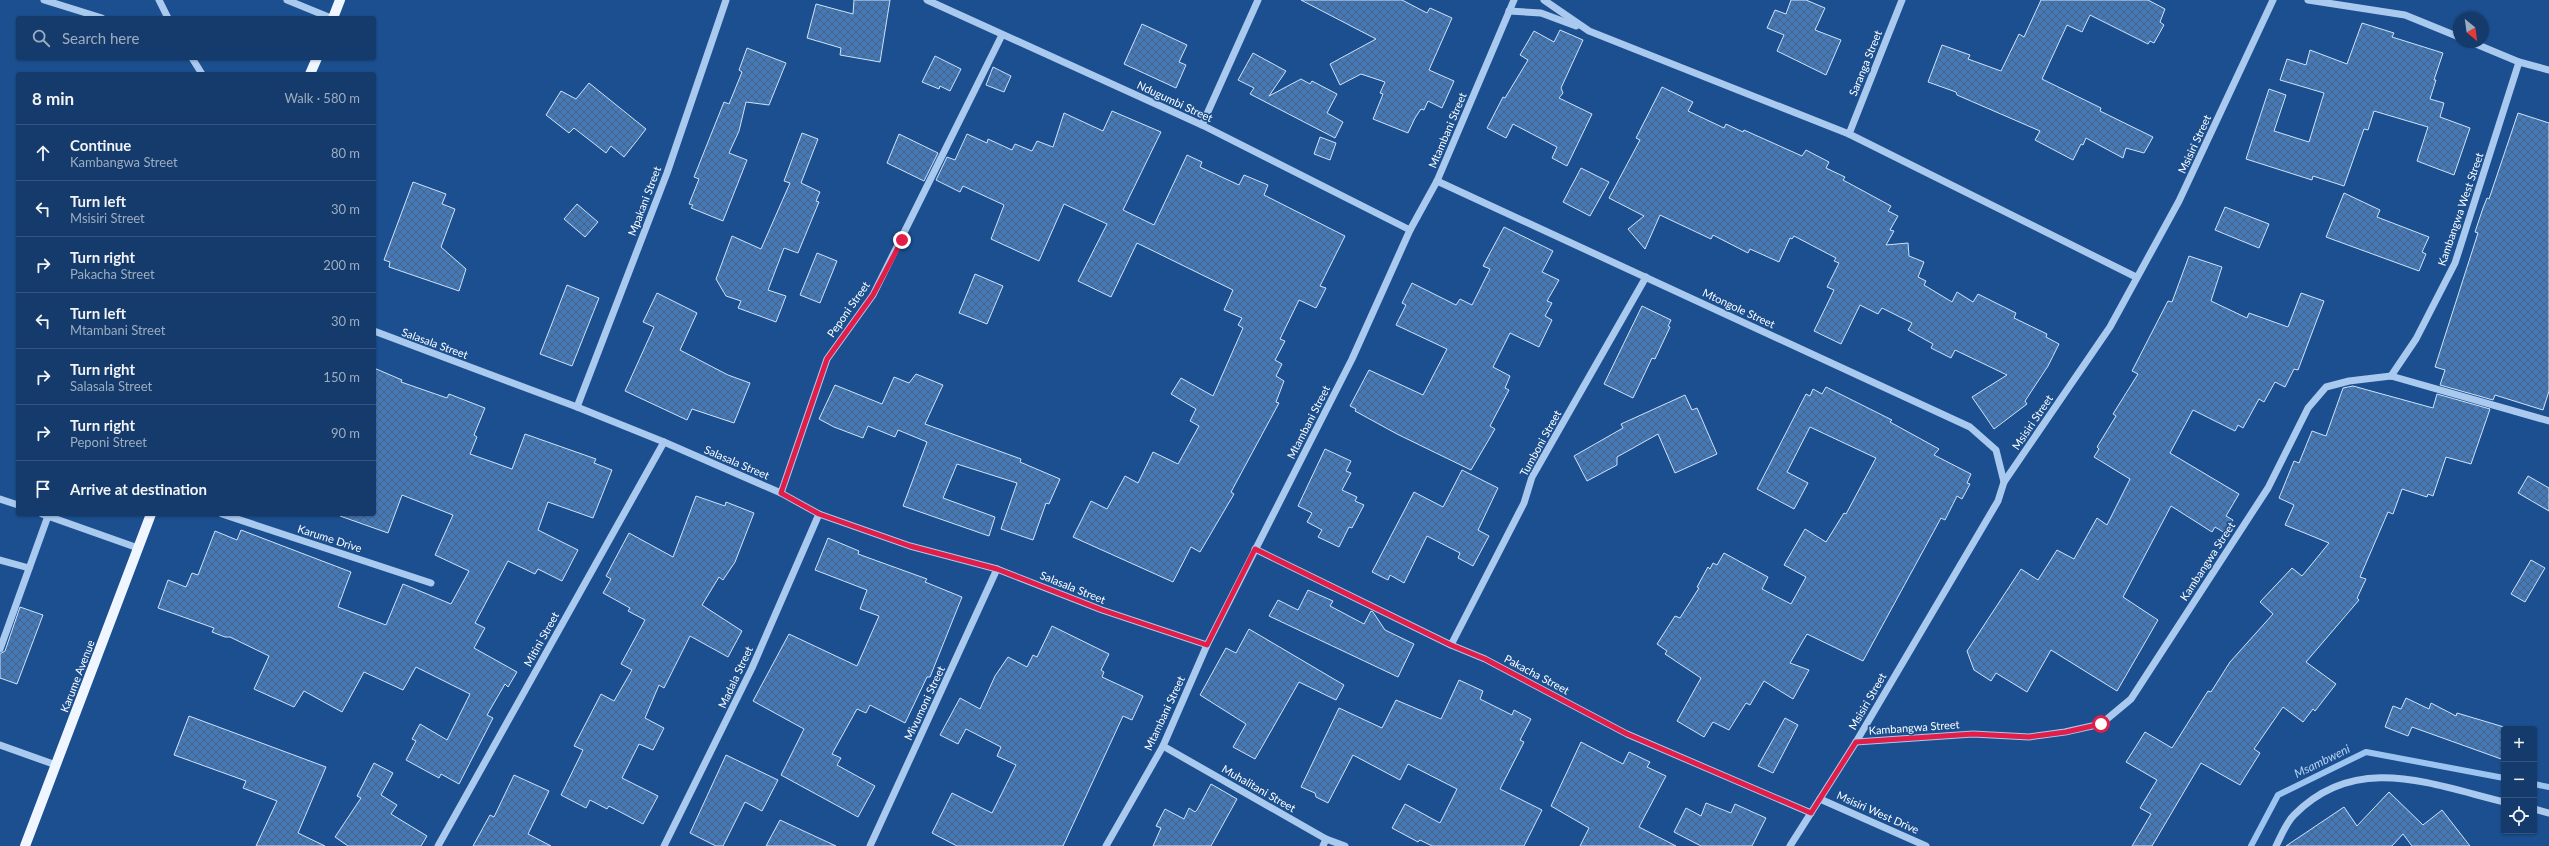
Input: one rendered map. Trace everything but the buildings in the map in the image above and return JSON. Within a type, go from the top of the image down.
[{"type":"main road","points":[[333,16],[340,0]]},
{"type":"main road","points":[[311,72],[316,60]]},
{"type":"main road","name":"Karume Avenue","points":[[27,845],[150,516]]},
{"type":"street","points":[[44,0],[96,16]]},
{"type":"street","points":[[159,0],[167,16]]},
{"type":"street","points":[[287,0],[327,16]]},
{"type":"street","name":"Mpakani Street","points":[[577,407],[667,173],[726,0]]},
{"type":"street","name":"Ndugumbi Street","points":[[927,0],[1202,125],[1410,230]]},
{"type":"street","points":[[1202,125],[1258,0]]},
{"type":"street","name":"Mtambani Street","points":[[1106,846],[1163,746],[1207,645],[1352,360],[1410,230],[1437,180],[1514,0]]},
{"type":"street","points":[[1544,0],[1589,31]]},
{"type":"street","name":"Saranga Street","points":[[1849,134],[1902,0]]},
{"type":"street","name":"Msisiri Street","points":[[1790,846],[1856,742],[1998,501],[2004,482],[2110,327],[2136,277],[2179,202],[2273,0]]},
{"type":"street","points":[[2308,0],[2405,15],[2453,35]]},
{"type":"street","points":[[1508,11],[1541,13],[1849,134],[2136,277]]},
{"type":"street","name":"Peponi Street","points":[[781,493],[827,359],[873,295],[1002,35]]},
{"type":"street","points":[[2485,48],[2519,62],[2549,70]]},
{"type":"street","points":[[193,60],[201,72]]},
{"type":"street","name":"Kambangwa West Street","points":[[2391,376],[2416,339],[2455,263],[2519,62]]},
{"type":"street","name":"Mtongole Street","points":[[1437,180],[1970,427],[1996,450],[2004,482]]},
{"type":"street","name":"Tumboni Street","points":[[1451,645],[1524,503],[1532,477],[1646,277]]},
{"type":"street","name":"Salasala Street","points":[[376,332],[577,407],[664,442],[781,493],[819,514],[910,546],[997,569],[1102,610],[1207,645]]},
{"type":"street","name":"Kambangwa Street","points":[[1856,742],[1973,734],[2029,737],[2066,732],[2101,724],[2131,699],[2268,488],[2308,408],[2326,387],[2349,381],[2391,376],[2549,421]]},
{"type":"street","name":"Mitini Street","points":[[438,846],[664,442]]},
{"type":"street","points":[[0,499],[16,504]]},
{"type":"street","name":"Madala Street","points":[[664,846],[752,668],[819,514]]},
{"type":"street","points":[[0,649],[29,568],[45,516]]},
{"type":"street","points":[[48,516],[138,548]]},
{"type":"street","name":"Karume Drive","points":[[228,516],[431,583]]},
{"type":"street","name":"Pakacha Street","points":[[1255,549],[1451,645],[1485,659],[1627,734],[1811,813]]},
{"type":"street","points":[[0,560],[29,568]]},
{"type":"street","name":"Mivumoni Street","points":[[870,846],[997,569]]},
{"type":"street","points":[[0,745],[56,765]]},
{"type":"street","name":"Muhalitani Street","points":[[1163,746],[1326,839],[1345,846]]},
{"type":"street","points":[[2276,846],[2293,816],[2321,792],[2341,782],[2361,778],[2390,776],[2418,781],[2501,801]]},
{"type":"street","name":"Msisiri West Drive","points":[[1820,799],[1926,846]]},
{"type":"street","points":[[2537,810],[2549,813]]},
{"type":"street","points":[[1323,846],[1326,839]]},
{"type":"waterway","name":"Msambweni","points":[[2251,846],[2278,795],[2366,752],[2501,777]]},
{"type":"waterway","name":"Msambweni","points":[[2537,785],[2549,787]]},
{"type":"route","points":[[902,240],[873,295],[827,359],[781,493],[819,514],[910,546],[997,569],[1102,610],[1207,645],[1255,549],[1451,645],[1485,659],[1627,734],[1811,813],[1856,742],[1973,734],[2029,737],[2066,732],[2101,724]]}]
